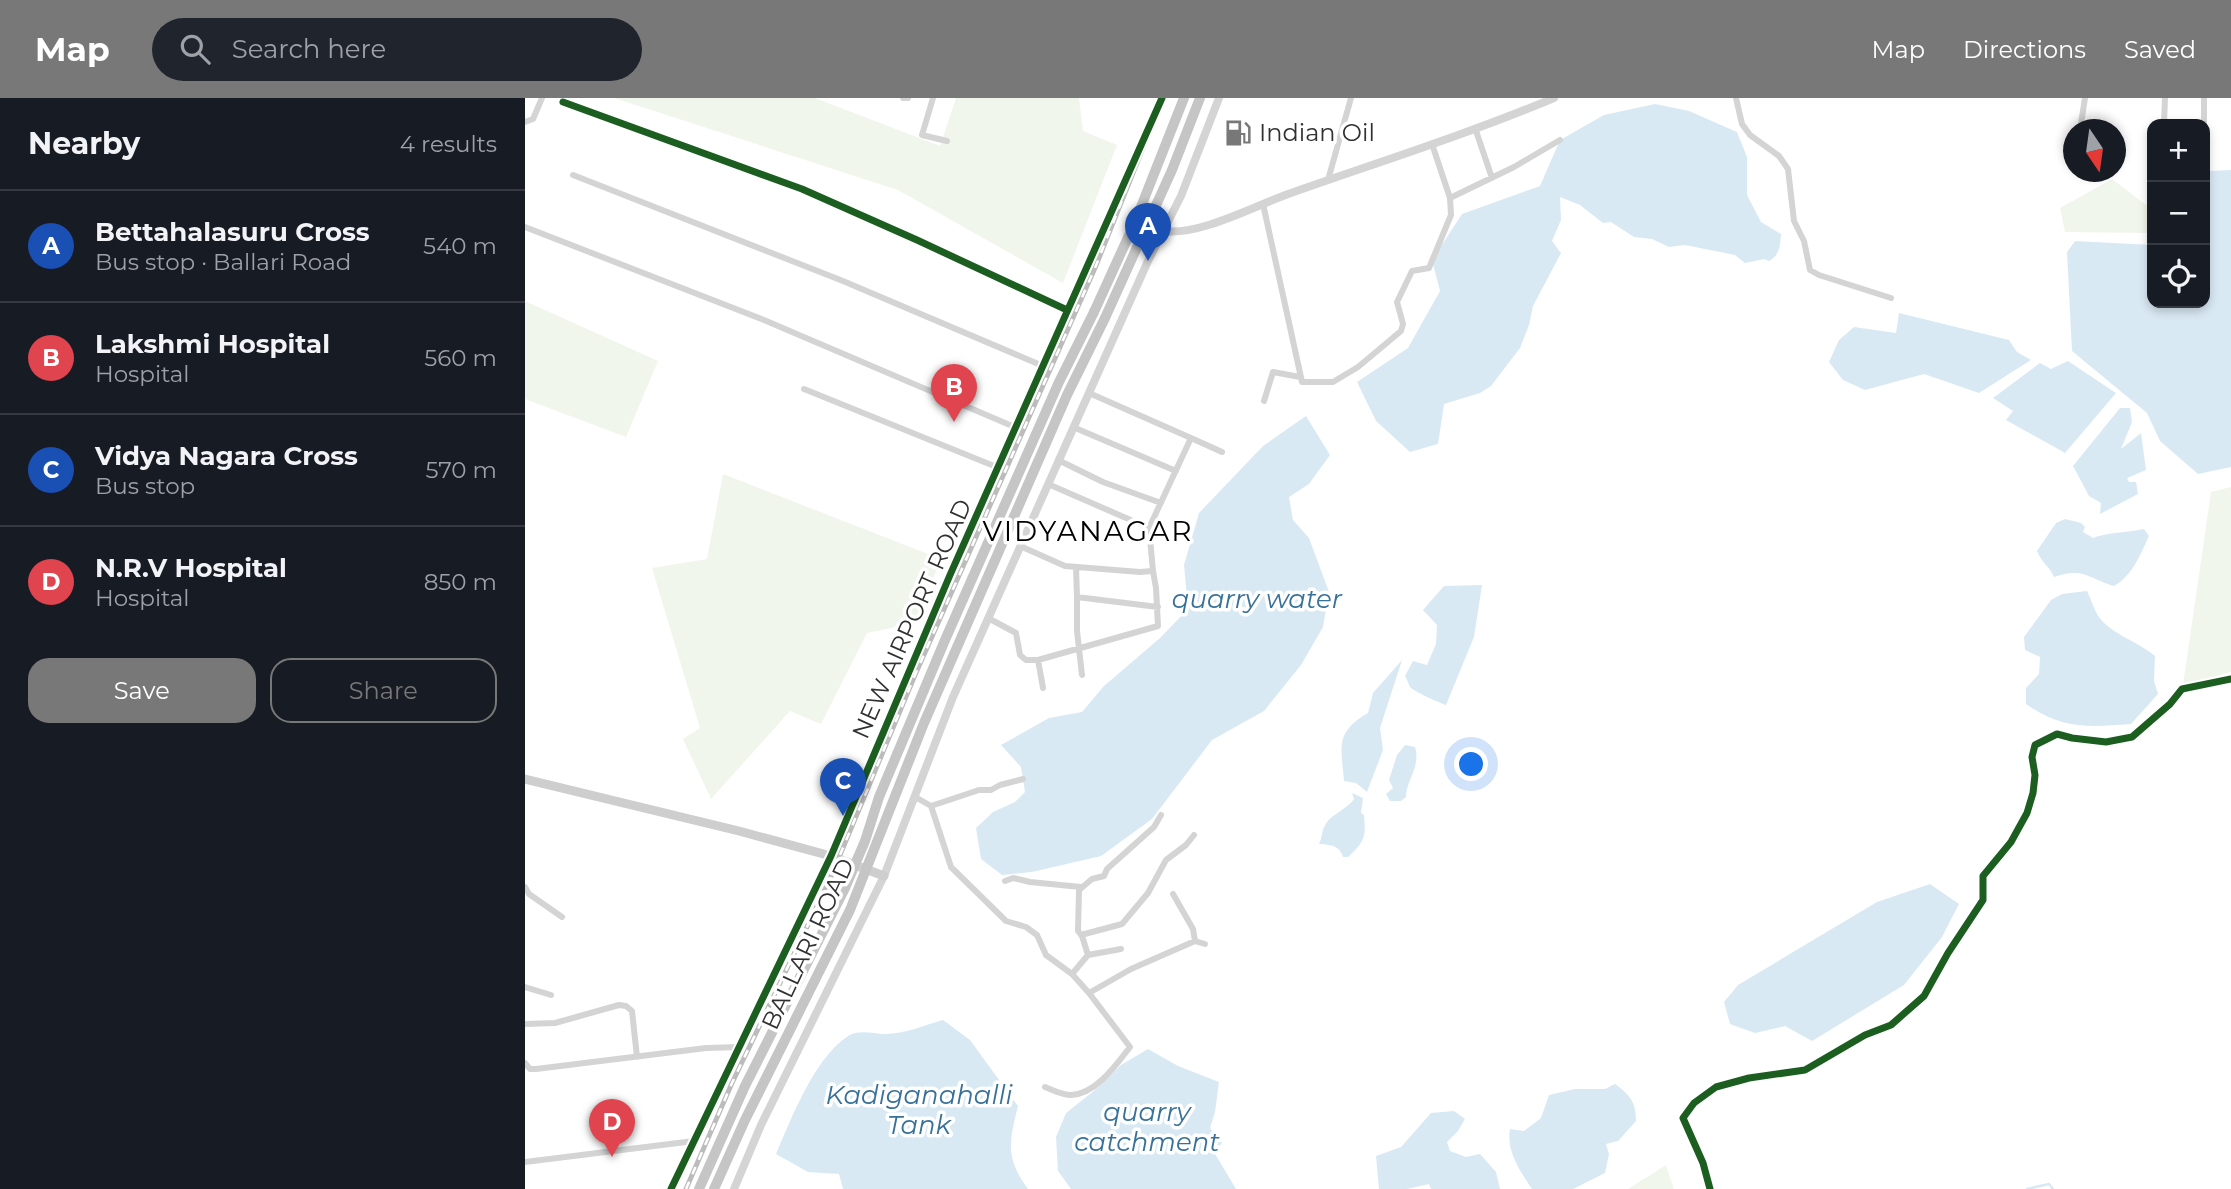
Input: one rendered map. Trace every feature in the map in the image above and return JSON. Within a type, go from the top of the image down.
[{"type":"highway","name":"BALLARI ROAD","points":[[699,1189],[745,1086],[845,888],[865,841],[879,797],[945,640],[1059,382],[1135,222],[1184,98]]},
{"type":"highway","name":"BALLARI ROAD","points":[[714,1189],[745,1120],[850,910],[939,689],[1062,408],[1173,170],[1200,98]]},
{"type":"main road","points":[[525,779],[739,831],[831,856],[884,876]]},
{"type":"street","points":[[525,121],[533,119],[542,98]]},
{"type":"street","points":[[933,98],[922,135],[947,141]]},
{"type":"street","name":"NEW AIRPORT ROAD","points":[[671,1189],[831,856],[950,575],[1162,98]]},
{"type":"street","points":[[734,1189],[761,1125],[884,876],[953,697],[1148,261],[1181,196],[1219,98]]},
{"type":"street","points":[[1328,180],[1351,98]]},
{"type":"street","points":[[1164,231],[1178,233],[1433,144],[1554,98]]},
{"type":"street","points":[[1736,98],[1742,124],[1750,135],[1779,156],[1788,169],[1794,221],[1804,241],[1810,270],[1891,298]]},
{"type":"street","points":[[2082,119],[2085,98]]},
{"type":"street","points":[[2164,119],[2165,98]]},
{"type":"street","points":[[2204,98],[2204,119]]},
{"type":"street","points":[[563,102],[802,189],[1067,310]]},
{"type":"street","points":[[1475,128],[1492,177]]},
{"type":"street","points":[[1450,198],[1560,140]]},
{"type":"street","points":[[1263,204],[1300,377],[1302,382],[1333,382],[1358,367],[1401,331],[1403,324],[1397,302],[1412,271],[1429,268],[1451,215],[1450,198],[1433,144]]},
{"type":"street","points":[[573,175],[843,281],[1044,366]]},
{"type":"street","points":[[525,227],[764,320],[1017,428]]},
{"type":"street","points":[[1264,401],[1273,372],[1300,377]]},
{"type":"street","points":[[804,389],[999,468]]},
{"type":"street","points":[[1089,393],[1222,452]]},
{"type":"street","points":[[1073,427],[1176,471]]},
{"type":"street","points":[[988,618],[1016,633],[1020,655],[1026,660],[1038,660],[1158,626],[1149,528],[1191,438]]},
{"type":"street","points":[[1058,460],[1103,482],[1161,503]]},
{"type":"street","points":[[1048,484],[1149,528]]},
{"type":"street","points":[[1020,546],[1065,566],[1140,572],[1153,570]]},
{"type":"street","points":[[1076,567],[1078,649],[1082,676]]},
{"type":"street","points":[[1077,597],[1158,607]]},
{"type":"street","points":[[1038,660],[1043,688]]},
{"type":"street","points":[[1710,1189],[1703,1163],[1683,1118],[1694,1103],[1716,1087],[1749,1078],[1805,1070],[1865,1035],[1891,1025],[1924,996],[1983,900],[1983,876],[2011,842],[2027,813],[2033,793],[2035,775],[2032,757],[2035,745],[2057,734],[2106,741],[2132,737],[2170,704],[2182,689],[2231,679]]},
{"type":"street","points":[[931,806],[1023,779]]},
{"type":"street","points":[[917,798],[931,806],[951,867],[1006,921],[1026,927],[1037,935],[1046,955],[1072,974],[1130,1047],[1119,1062],[1083,1093],[1061,1094],[1045,1087]]},
{"type":"street","points":[[1088,955],[1078,931],[1079,890],[1092,879],[1104,876],[1107,869],[1154,827],[1161,815]]},
{"type":"street","points":[[1081,935],[1122,923],[1148,893],[1166,860],[1186,845],[1193,835]]},
{"type":"street","points":[[1005,881],[1013,878],[1081,887]]},
{"type":"street","points":[[525,887],[530,894],[562,917]]},
{"type":"street","points":[[1173,894],[1193,929],[1195,941]]},
{"type":"street","points":[[1089,993],[1131,969],[1195,941],[1205,944]]},
{"type":"street","points":[[1072,974],[1088,955],[1121,949]]},
{"type":"street","points":[[525,987],[551,995]]},
{"type":"street","points":[[525,1024],[555,1023],[619,1005],[626,1006],[632,1011],[637,1058]]},
{"type":"street","points":[[525,1063],[530,1069],[536,1069],[706,1048],[740,1047]]},
{"type":"street","points":[[525,1162],[694,1141]]},
{"type":"shaded area","points":[[614,98],[815,98],[940,146],[956,98],[1079,98],[1083,131],[1117,145],[1063,283],[898,190]]},
{"type":"shaded area","points":[[2107,182],[2116,182],[2147,206],[2147,233],[2065,232],[2060,208]]},
{"type":"shaded area","points":[[525,301],[658,361],[626,437],[525,399]]},
{"type":"shaded area","points":[[723,474],[941,559],[915,623],[867,633],[821,724],[790,711],[711,799],[683,739],[700,728],[652,568],[707,559]]},
{"type":"shaded area","points":[[2231,487],[2231,672],[2183,685],[2211,492]]},
{"type":"shaded area","points":[[1666,1165],[1674,1189],[1628,1189]]},
{"type":"water","points":[[1655,104],[1689,111],[1737,132],[1747,157],[1747,195],[1761,222],[1781,234],[1780,246],[1775,256],[1769,261],[1764,259],[1745,263],[1735,255],[1685,245],[1669,247],[1652,239],[1634,237],[1611,222],[1603,223],[1580,205],[1560,197],[1561,220],[1552,241],[1561,253],[1533,306],[1520,348],[1491,386],[1480,393],[1444,404],[1438,444],[1410,452],[1376,421],[1357,382],[1408,348],[1440,291],[1432,260],[1462,214],[1540,186],[1560,140],[1604,115]]},
{"type":"water","points":[[2231,170],[2231,467],[2198,474],[2160,441],[2147,413],[2072,351],[2067,252],[2075,241],[2147,245],[2147,308],[2210,308],[2210,171]]},
{"type":"water","points":[[1899,313],[2009,340],[2017,352],[2031,360],[1979,393],[1924,374],[1865,390],[1843,380],[1829,362],[1839,340],[1854,327],[1896,333]]},
{"type":"water","points":[[2068,361],[2116,393],[2065,453],[2006,420],[2013,411],[1993,398],[2040,363],[2051,369]]},
{"type":"water","points":[[2120,408],[2130,408],[2132,422],[2121,449],[2141,433],[2146,470],[2127,478],[2129,482],[2136,482],[2138,494],[2100,514],[2101,503],[2089,496],[2073,466]]},
{"type":"water","name":"quarry water","points":[[1306,416],[1330,455],[1309,484],[1289,497],[1293,520],[1309,538],[1329,592],[1323,627],[1301,665],[1264,711],[1212,740],[1152,819],[1101,856],[1032,872],[1002,875],[981,859],[976,828],[993,812],[1015,802],[1025,792],[1021,767],[1001,745],[1049,718],[1082,712],[1104,686],[1160,638],[1188,609],[1184,565],[1199,513],[1263,446]]},
{"type":"water","points":[[2065,519],[2081,523],[2085,527],[2083,532],[2093,538],[2144,529],[2149,536],[2131,570],[2114,586],[2079,573],[2054,577],[2037,551],[2056,523]]},
{"type":"water","points":[[1482,585],[1474,637],[1446,705],[1412,689],[1405,676],[1413,661],[1427,665],[1436,644],[1437,625],[1423,610],[1444,586]]},
{"type":"water","points":[[2087,591],[2104,623],[2155,656],[2154,681],[2158,694],[2131,724],[2089,726],[2064,723],[2026,704],[2026,688],[2039,674],[2040,657],[2025,650],[2024,637],[2051,600],[2062,594]]},
{"type":"water","points":[[1402,660],[1380,728],[1383,750],[1367,792],[1356,783],[1344,781],[1343,741],[1350,727],[1368,713],[1373,693]]},
{"type":"water","points":[[1405,745],[1415,747],[1415,768],[1406,797],[1401,801],[1390,801],[1386,794],[1393,788],[1389,780],[1397,755]]},
{"type":"water","points":[[1352,793],[1363,798],[1361,813],[1364,815],[1364,834],[1354,852],[1343,857],[1337,848],[1319,844],[1325,825],[1354,799]]},
{"type":"water","points":[[1930,884],[1959,904],[1942,937],[1904,985],[1812,1041],[1785,1026],[1755,1033],[1730,1024],[1724,1002],[1738,985],[1877,902]]},
{"type":"water","name":"Kadiganahalli Tank","points":[[943,1020],[970,1040],[1018,1106],[1011,1140],[1012,1158],[1028,1189],[843,1189],[839,1174],[808,1172],[776,1154],[815,1073],[825,1058],[848,1036],[862,1032],[900,1033]]},
{"type":"water","name":"quarry catchment","points":[[1148,1049],[1178,1066],[1219,1082],[1210,1128],[1222,1143],[1214,1152],[1236,1189],[1071,1189],[1058,1171],[1056,1137],[1066,1113],[1121,1065]]},
{"type":"water","points":[[1615,1084],[1631,1099],[1636,1121],[1618,1141],[1606,1144],[1609,1154],[1605,1173],[1573,1189],[1532,1189],[1512,1153],[1510,1129],[1524,1131],[1541,1118],[1549,1095],[1575,1089],[1605,1089]]},
{"type":"water","points":[[1454,1111],[1465,1119],[1447,1142],[1450,1151],[1466,1157],[1480,1154],[1496,1172],[1500,1189],[1431,1189],[1429,1184],[1407,1189],[1379,1189],[1376,1156],[1401,1147],[1431,1113]]},
{"type":"waterway","points":[[2027,1189],[2049,1184],[2053,1189]]},
{"type":"railway","points":[[686,1189],[732,1083],[830,879],[915,675],[1095,268],[1163,98]]},
{"type":"cycle path","points":[[671,1189],[831,856],[950,575],[1162,98]]},
{"type":"cycle path","points":[[563,102],[802,189],[1067,310]]},
{"type":"cycle path","points":[[1710,1189],[1703,1163],[1683,1118],[1694,1103],[1716,1087],[1749,1078],[1805,1070],[1865,1035],[1891,1025],[1924,996],[1983,900],[1983,876],[2011,842],[2027,813],[2033,793],[2035,775],[2032,757],[2035,745],[2057,734],[2106,742],[2132,737],[2170,704],[2182,689],[2231,679]]},
{"type":"place","name":"Indian Oil","points":[[1238,133]]},
{"type":"place","name":"Bettahalasuru Cross","points":[[1148,261]]},
{"type":"place","name":"Lakshmi Hospital","points":[[954,422]]},
{"type":"place","name":"Vidya Nagara Cross","points":[[843,816]]},
{"type":"place","name":"N.R.V Hospital","points":[[612,1157]]},
{"type":"district","name":"VIDYANAGAR","points":[[1088,531]]}]
